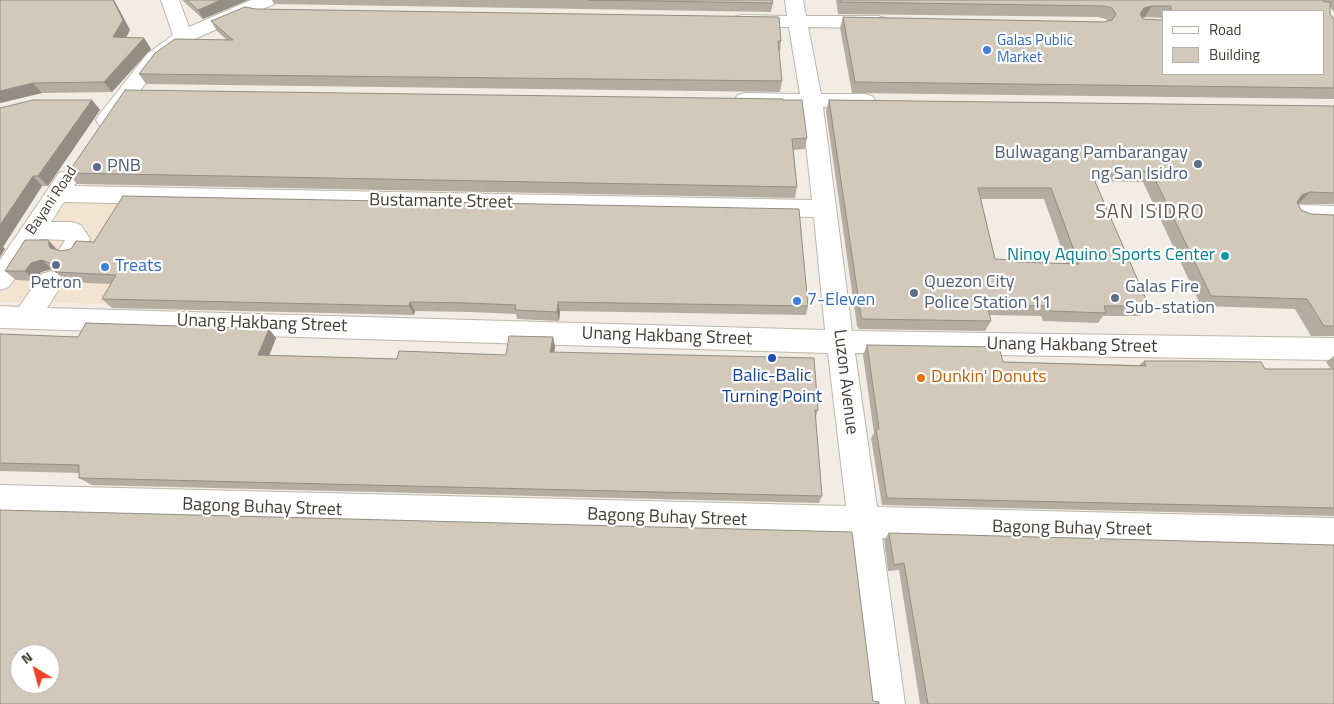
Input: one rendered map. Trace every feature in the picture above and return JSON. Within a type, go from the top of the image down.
[{"type":"street","points":[[170,0],[183,37]]},
{"type":"street","points":[[93,140],[115,99],[154,58],[183,37],[267,0]]},
{"type":"street","name":"Luzon Avenue","points":[[794,0],[812,100],[840,342],[887,704]]},
{"type":"street","points":[[248,8],[255,12],[281,13]]},
{"type":"street","points":[[727,20],[901,22]]},
{"type":"street","points":[[115,99],[156,93]]},
{"type":"street","points":[[723,99],[881,102]]},
{"type":"street","name":"Bayani Road","points":[[0,279],[77,163]]},
{"type":"street","name":"Bustamante Street","points":[[56,194],[825,209]]},
{"type":"street","points":[[1300,214],[1334,215]]},
{"type":"street","points":[[32,230],[72,231],[78,238],[71,250]]},
{"type":"street","points":[[26,317],[51,281]]},
{"type":"street","name":"Unang Hakbang Street","points":[[0,316],[840,342],[1334,349]]},
{"type":"street","name":"Bagong Buhay Street","points":[[0,500],[864,524],[1334,534]]},
{"type":"shaded area","points":[[63,203],[170,204],[113,304],[0,302],[0,293]]},
{"type":"building","points":[[0,0],[113,0],[123,20],[113,37],[144,38],[104,82],[33,83],[0,91]]},
{"type":"building","points":[[187,0],[221,0],[198,10]]},
{"type":"building","points":[[589,0],[772,0],[773,3]]},
{"type":"building","name":"Galas Public Market","points":[[840,0],[1322,0],[1330,2],[1330,14],[1334,19],[1334,88],[855,82],[843,17],[1104,22],[1112,20],[1116,14],[1112,8],[1104,6],[840,2]]},
{"type":"building","points":[[245,7],[256,9],[779,17],[781,41],[778,41],[782,81],[139,74],[155,53],[175,39],[233,40],[211,21]]},
{"type":"building","points":[[125,90],[802,100],[807,138],[792,139],[797,187],[68,173]]},
{"type":"building","points":[[33,100],[92,100],[38,176],[33,176],[0,225],[0,108]]},
{"type":"building","points":[[829,100],[1334,106],[1334,193],[1310,192],[1302,195],[1297,202],[1301,210],[1311,214],[1334,215],[1334,326],[1324,326],[1307,299],[1211,296],[1151,171],[1090,170],[1149,306],[1104,306],[1106,313],[1050,311],[1049,306],[987,305],[991,321],[863,319],[861,316]],"holes":[[[978,188],[1051,188],[1079,264],[1015,262],[1014,260],[995,259]]]},
{"type":"building","points":[[123,196],[799,209],[808,306],[558,302],[557,312],[515,310],[516,305],[467,303],[410,302],[409,306],[102,299],[116,275],[56,272],[52,264],[42,260],[31,263],[25,271],[5,271],[25,240],[48,240],[50,248],[61,251],[71,249],[76,241],[94,242]]},
{"type":"building","points":[[86,323],[269,329],[258,355],[397,359],[399,351],[506,355],[509,336],[553,337],[550,352],[814,358],[818,410],[815,410],[822,496],[79,478],[79,465],[0,463],[0,334],[78,337]]},
{"type":"building","points":[[867,345],[999,347],[1003,362],[1146,366],[1144,361],[1261,362],[1265,369],[1334,369],[1334,508],[887,498],[876,429],[879,429]]},
{"type":"building","points":[[0,510],[852,532],[873,701],[879,702],[879,704],[0,704]]},
{"type":"building","points":[[889,533],[1334,545],[1334,704],[928,704],[904,563],[894,565]]},
{"type":"place","name":"Galas Public Market","points":[[987,50]]},
{"type":"place","name":"Bulwagang Pambarangay ng San Isidro","points":[[1198,164]]},
{"type":"place","name":"PNB","points":[[97,167]]},
{"type":"place","name":"Ninoy Aquino Sports Center","points":[[1225,256]]},
{"type":"place","name":"Petron","points":[[56,265]]},
{"type":"place","name":"Treats","points":[[105,267]]},
{"type":"place","name":"Quezon City Police Station 11","points":[[914,293]]},
{"type":"place","name":"Galas Fire Sub-station","points":[[1115,298]]},
{"type":"place","name":"7-Eleven","points":[[797,301]]},
{"type":"place","name":"Balic-Balic Turning Point","points":[[772,358]]},
{"type":"place","name":"Dunkin' Donuts","points":[[921,378]]},
{"type":"district","name":"SAN ISIDRO","points":[[1150,213]]}]
